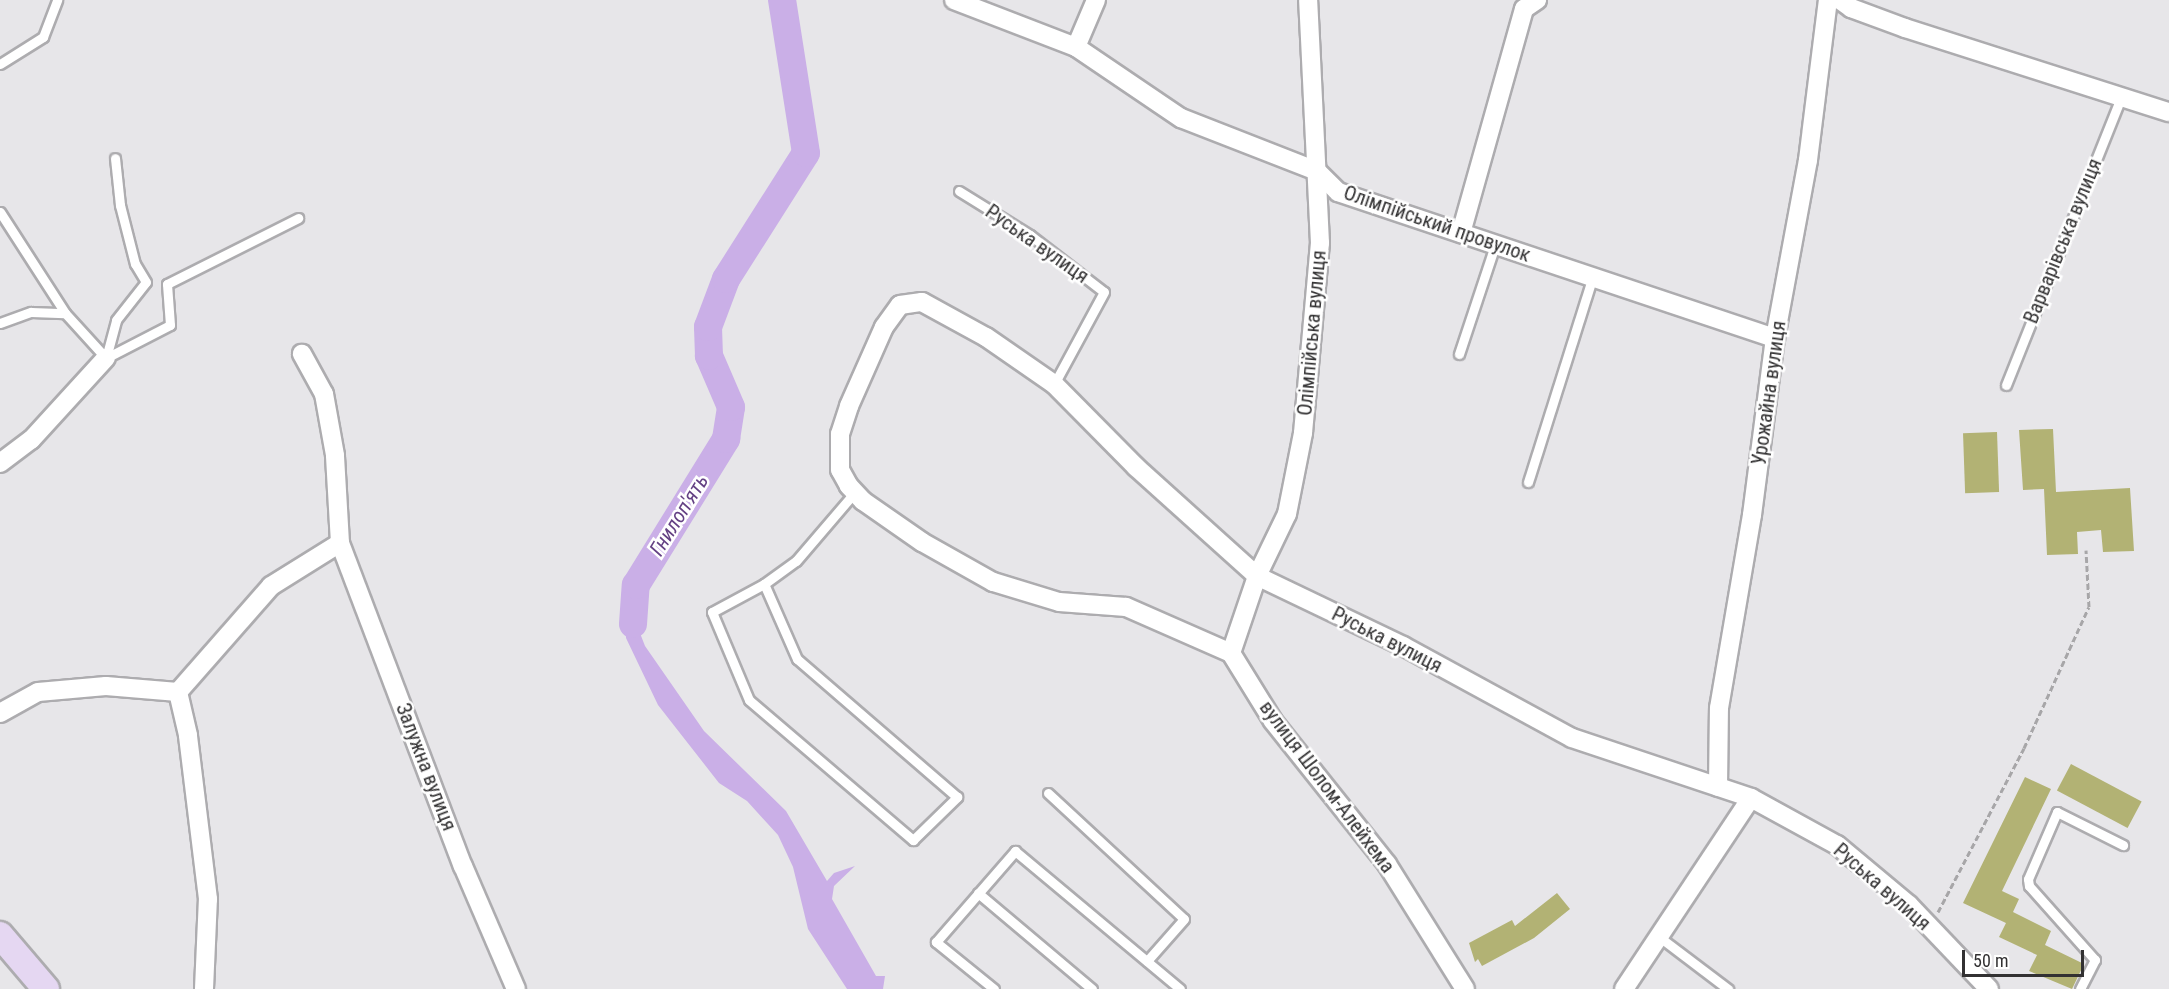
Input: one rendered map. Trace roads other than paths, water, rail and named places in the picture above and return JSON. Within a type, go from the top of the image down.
[{"type":"main road","points":[[0,935],[46,989]]},
{"type":"street","name":"Олімпійський провулок","points":[[954,0],[1076,47],[1181,118],[1317,171],[1338,192],[1775,339]]},
{"type":"street","points":[[1076,47],[1096,0]]},
{"type":"street","name":"Олімпійська вулиця","points":[[1231,653],[1257,576],[1287,514],[1298,474],[1316,313],[1320,243],[1308,0]]},
{"type":"street","points":[[1461,233],[1524,9],[1537,0]]},
{"type":"street","name":"Урожайна вулиця","points":[[1718,786],[1719,708],[1752,515],[1775,339],[1808,160],[1828,0]]},
{"type":"street","points":[[1840,0],[1851,8],[1905,28],[2169,112]]},
{"type":"street","points":[[1054,384],[986,337],[933,307],[922,302],[900,305],[884,327],[849,406],[840,434],[840,470],[855,492],[922,542],[993,582],[1059,602],[1126,607],[1231,653]]},
{"type":"street","name":"Залужна вулиця","points":[[302,354],[324,394],[335,455],[340,543],[463,866],[516,989]]},
{"type":"street","points":[[0,463],[32,441],[106,358]]},
{"type":"street","name":"Руська вулиця","points":[[1054,384],[1136,467],[1257,576],[1403,646],[1572,738],[1751,798],[1837,845],[1930,927],[1985,987]]},
{"type":"street","points":[[178,692],[271,586],[340,543]]},
{"type":"street","name":"вулиця Шолом-Алейхема","points":[[1231,653],[1273,721],[1387,864],[1465,989]]},
{"type":"street","points":[[0,713],[38,692],[106,686],[178,692]]},
{"type":"street","points":[[178,692],[188,735],[208,899],[204,989]]},
{"type":"street","points":[[1624,989],[1751,798]]},
{"type":"lane","points":[[0,64],[43,37],[57,0]]},
{"type":"lane","name":"Варварівська вулиця","points":[[2006,385],[2121,97]]},
{"type":"lane","points":[[115,158],[123,215],[135,264],[146,282]]},
{"type":"lane","name":"Руська вулиця","points":[[959,191],[1030,235],[1104,292],[1074,340],[1054,384]]},
{"type":"lane","points":[[0,212],[65,313],[106,358]]},
{"type":"lane","points":[[146,282],[166,284],[298,218]]},
{"type":"lane","points":[[1459,354],[1495,245]]},
{"type":"lane","points":[[1528,482],[1592,279]]},
{"type":"lane","points":[[106,358],[116,320],[146,282]]},
{"type":"lane","points":[[106,358],[170,325],[166,284]]},
{"type":"lane","points":[[0,323],[31,312],[65,313]]},
{"type":"lane","points":[[765,584],[797,659],[957,796],[913,840],[749,700],[712,612],[765,584],[796,561],[855,492]]},
{"type":"lane","points":[[1048,793],[1184,919],[1147,961]]},
{"type":"lane","points":[[2080,989],[2096,960],[2030,886],[2028,879],[2057,812],[2123,845]]},
{"type":"lane","points":[[994,989],[936,942],[1015,851],[1180,989]]},
{"type":"lane","points":[[978,893],[1092,989]]},
{"type":"lane","points":[[1658,936],[1728,989]]},
{"type":"waterway","name":"Гнилоп'ять","points":[[633,624],[636,585],[726,439],[731,407],[709,356],[708,327],[726,279],[806,153],[782,0]]}]
